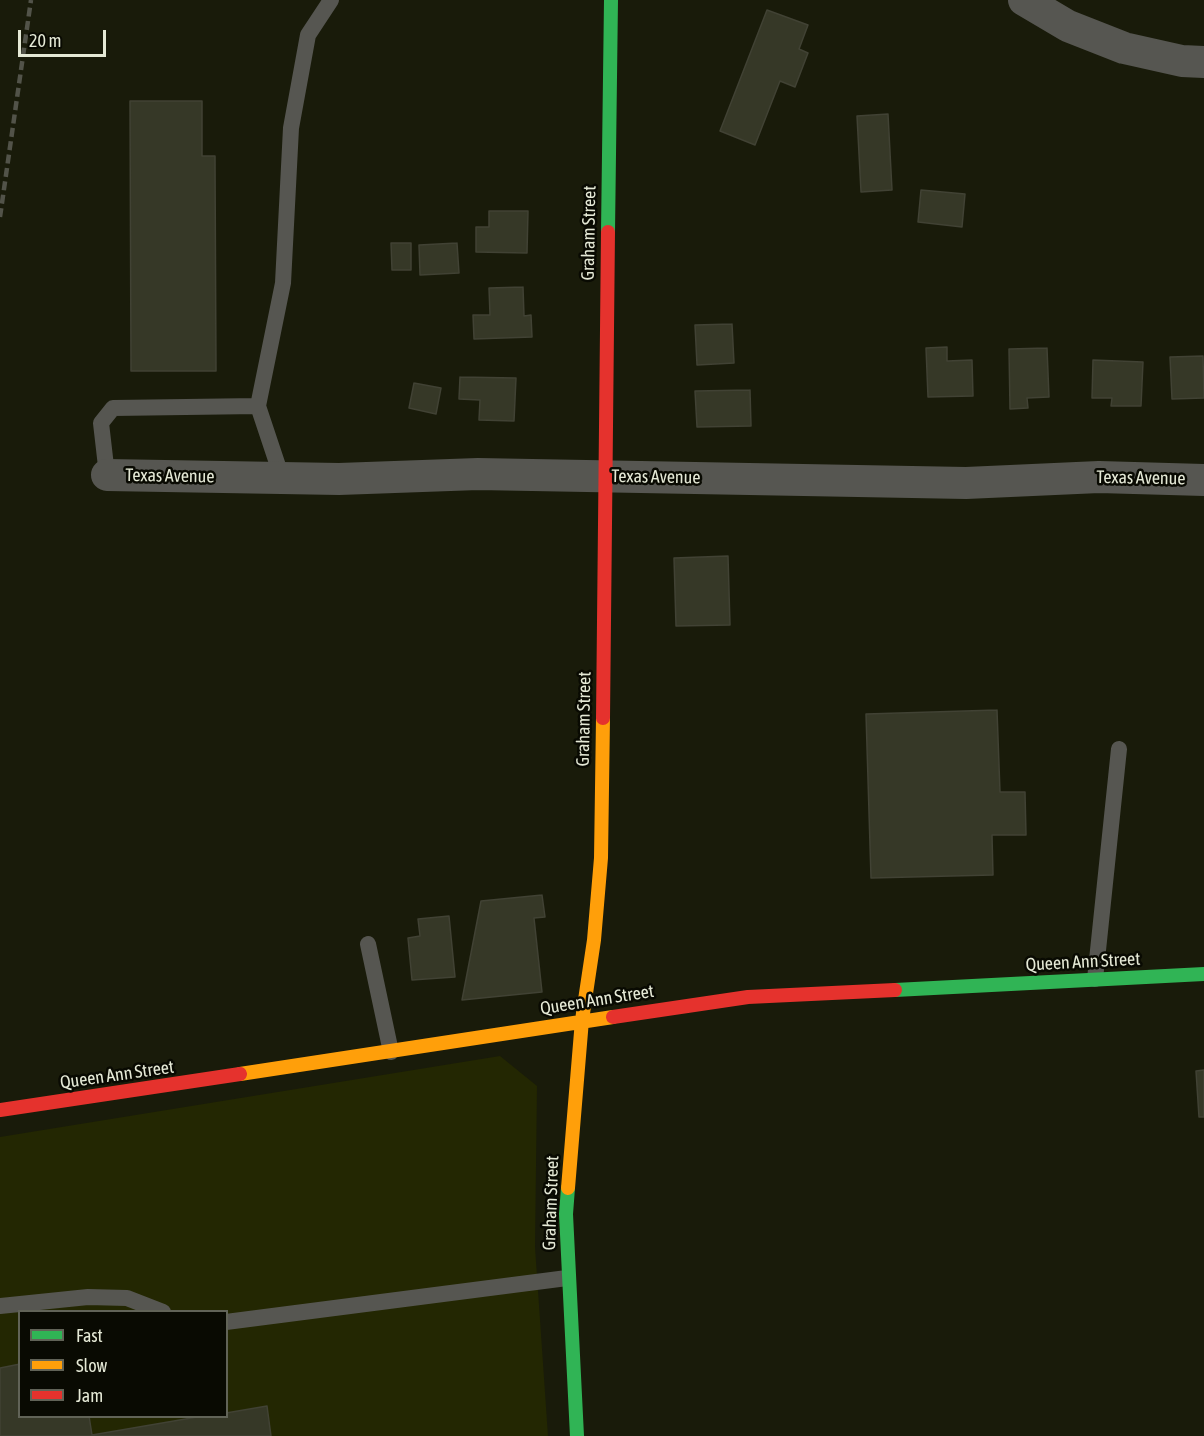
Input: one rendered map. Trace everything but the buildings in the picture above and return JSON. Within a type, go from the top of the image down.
[{"type":"street","name":"Graham Street","points":[[577,1436],[567,1278],[566,1214],[582,1020],[594,940],[601,858],[611,0]]},
{"type":"street","points":[[1024,0],[1068,26],[1124,48],[1182,61],[1204,63]]},
{"type":"street","name":"Texas Avenue","points":[[107,475],[282,478],[478,474],[966,483],[1099,477],[1204,480]]},
{"type":"street","name":"Queen Ann Street","points":[[0,1110],[391,1052],[582,1020],[748,997],[1204,974]]},
{"type":"lane","points":[[282,478],[258,405],[283,283],[291,128],[308,35],[331,0]]},
{"type":"lane","points":[[107,475],[101,423],[113,408],[258,405]]},
{"type":"lane","points":[[1095,979],[1119,749]]},
{"type":"lane","points":[[368,944],[391,1052]]},
{"type":"lane","points":[[228,1322],[567,1278]]},
{"type":"lane","points":[[0,1306],[88,1297],[127,1298],[160,1310]]},
{"type":"shaded area","points":[[500,1056],[537,1086],[535,1247],[548,1436],[0,1436],[0,1137]]},
{"type":"railway","points":[[0,217],[31,0]]},
{"type":"traffic: fast","points":[[608,232],[611,0]]},
{"type":"traffic: fast","points":[[895,990],[1204,974]]},
{"type":"traffic: fast","points":[[568,1188],[566,1214],[577,1436]]},
{"type":"traffic: slow","points":[[568,1188],[582,1020],[594,940],[601,858],[603,718]]},
{"type":"traffic: slow","points":[[240,1074],[613,1017]]},
{"type":"traffic: jam","points":[[603,718],[608,232]]},
{"type":"traffic: jam","points":[[613,1017],[748,997],[895,990]]},
{"type":"traffic: jam","points":[[0,1110],[240,1074]]}]
